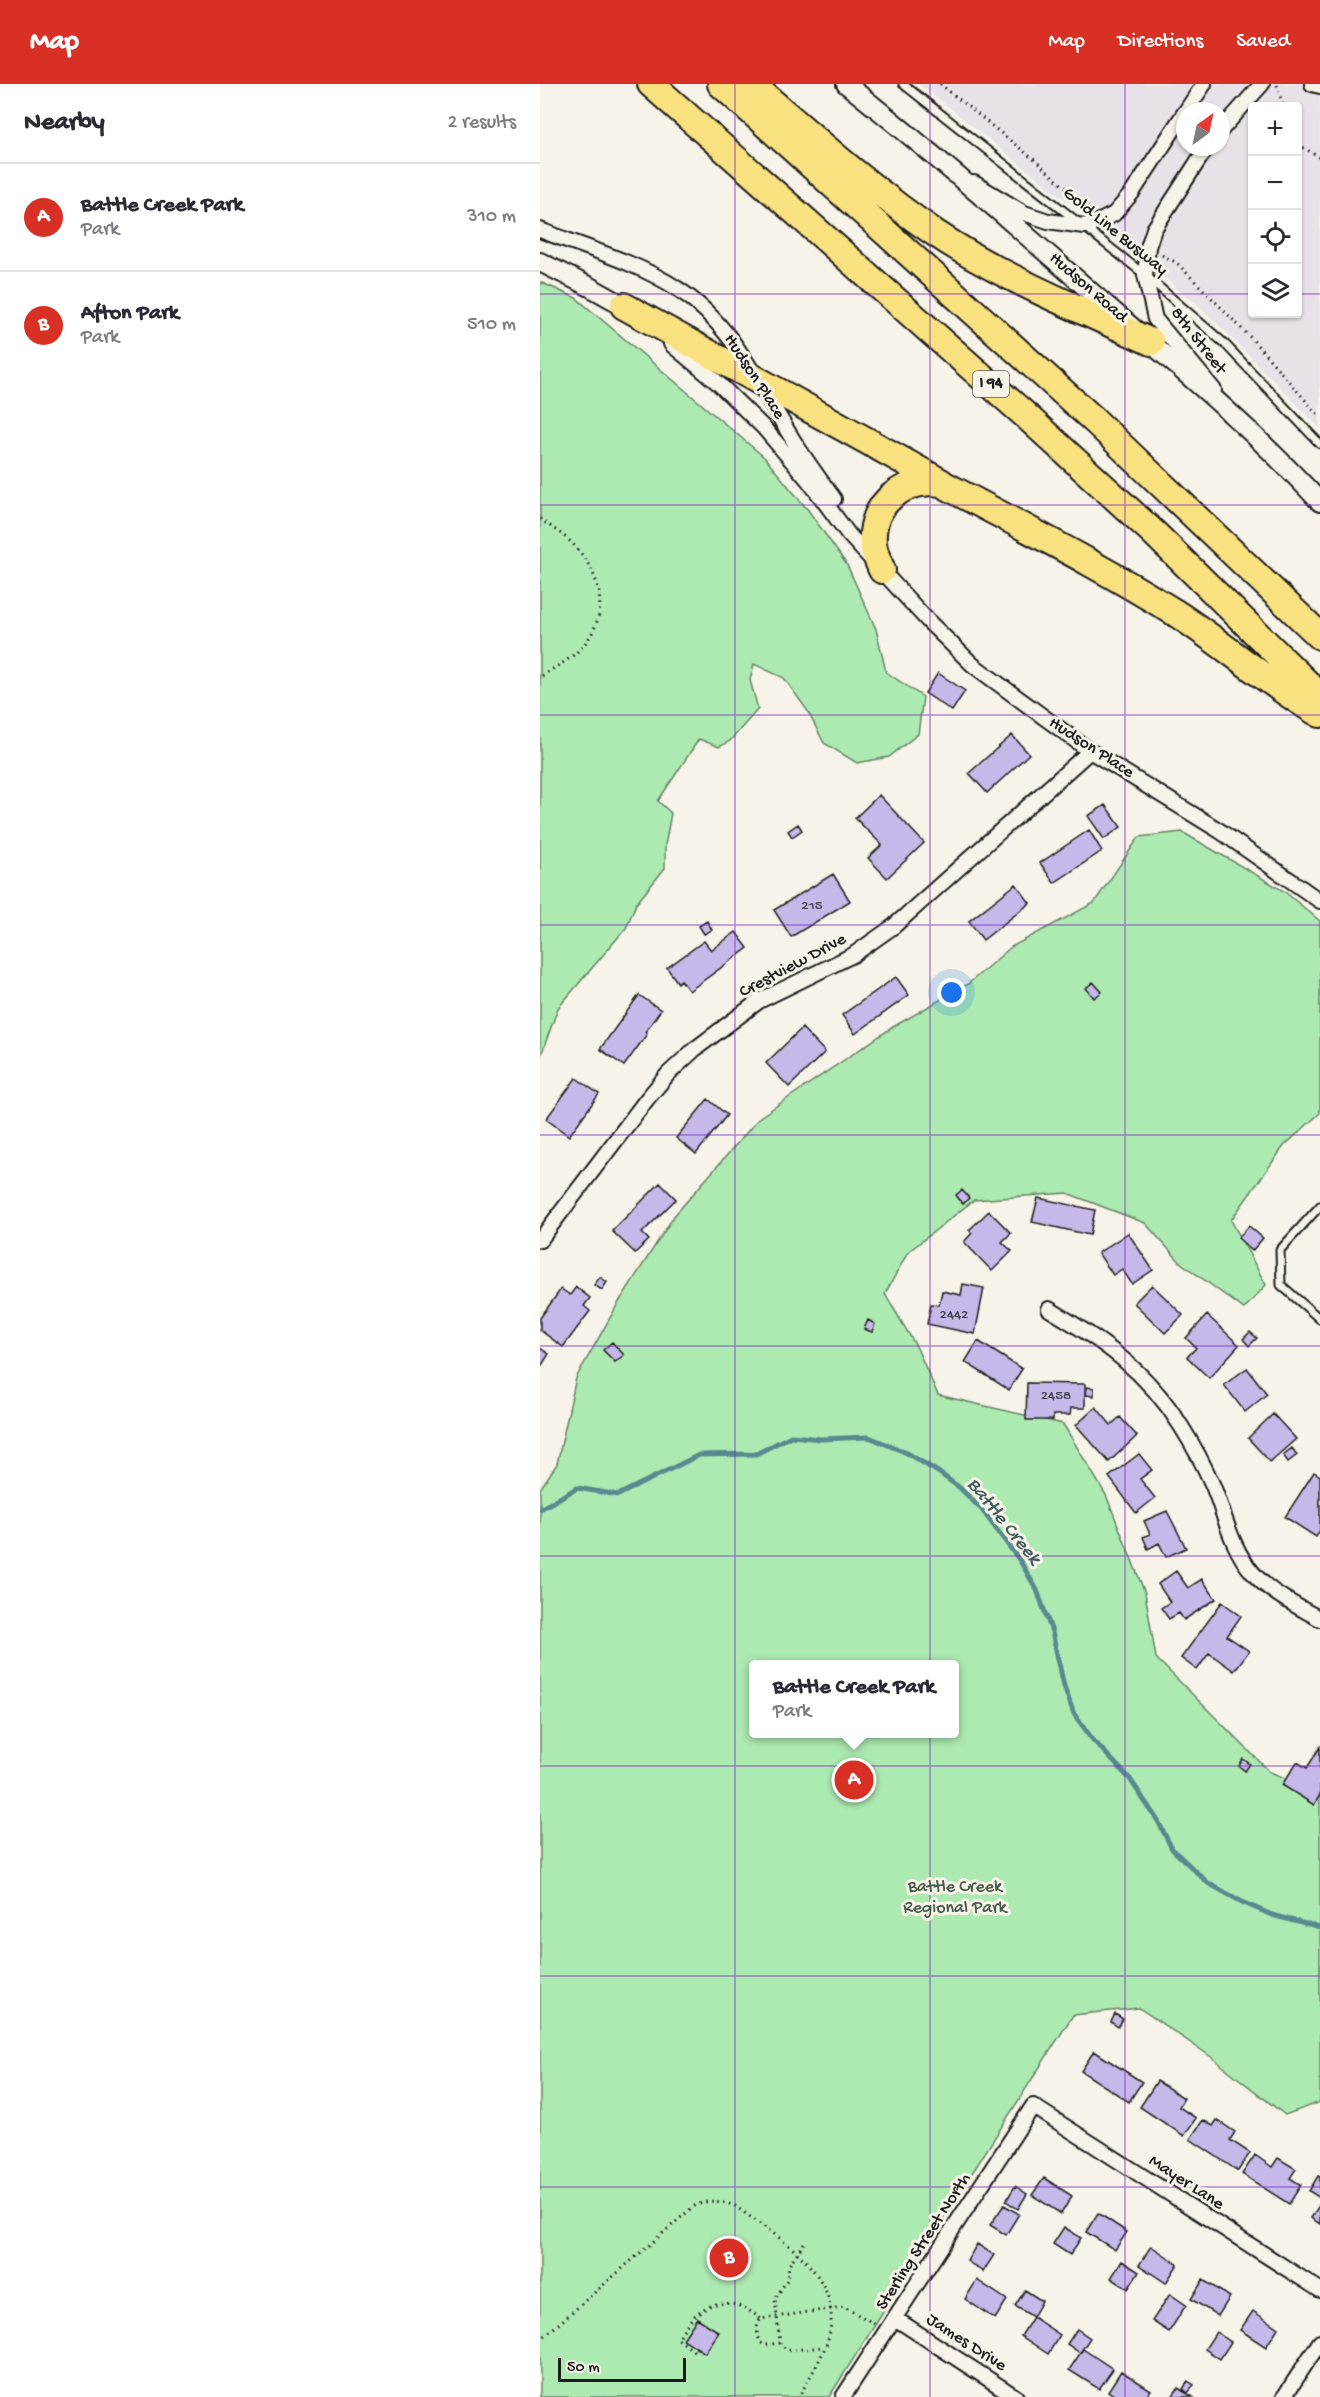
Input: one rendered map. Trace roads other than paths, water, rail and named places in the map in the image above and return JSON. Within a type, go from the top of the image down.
[{"type":"highway","name":"I 94","points":[[651,84],[1024,414],[1155,534],[1320,696]]},
{"type":"highway","name":"I 94","points":[[721,84],[1094,420],[1241,558],[1320,636]]},
{"type":"highway","points":[[751,84],[858,175],[936,234],[1028,285],[1150,342]]},
{"type":"highway","points":[[624,306],[1172,611],[1223,645],[1287,695],[1320,714]]},
{"type":"highway","points":[[882,570],[873,541],[880,511],[901,489],[923,481],[941,483]]},
{"type":"highway","points":[[1241,558],[1320,626]]},
{"type":"street","name":"Hudson Road","points":[[846,84],[950,169],[1150,342],[1267,446],[1320,502]]},
{"type":"street","points":[[1192,102],[1204,84]]},
{"type":"street","points":[[1230,111],[1248,84]]},
{"type":"street","points":[[1230,120],[1262,84]]},
{"type":"street","points":[[1312,84],[1320,87]]},
{"type":"street","points":[[950,169],[1024,213],[1048,221],[1084,226],[1114,214],[1145,175],[1176,126]]},
{"type":"street","name":"8th Street","points":[[1201,156],[1154,229],[1148,247],[1145,274],[1155,319],[1240,422]]},
{"type":"street","name":"Hudson Place","points":[[540,230],[645,271],[677,288],[697,303],[729,335],[761,383],[795,444],[882,570]]},
{"type":"street","name":"Hudson Place","points":[[540,262],[624,306],[696,363],[745,409],[790,458],[849,535],[929,622],[973,665],[1090,751],[1210,825],[1320,901]]},
{"type":"street","name":"Crestview Drive","points":[[540,1240],[647,1099],[668,1074],[695,1049],[759,1001],[870,945],[1090,751]]},
{"type":"street","points":[[1049,1309],[1106,1343],[1160,1396],[1200,1460],[1239,1553],[1252,1572],[1268,1587],[1320,1619]]},
{"type":"street","name":"Mayer Lane","points":[[1033,2106],[1320,2290]]},
{"type":"street","name":"Sterling Street North","points":[[843,2397],[1033,2106]]},
{"type":"street","name":"James Drive","points":[[896,2319],[1016,2397]]},
{"type":"street","points":[[1284,2397],[1320,2342]]},
{"type":"lane","name":"Gold Line Busway","points":[[903,84],[1145,274],[1225,344],[1320,444]]},
{"type":"lane","points":[[1320,1206],[1280,1250],[1281,1285],[1320,1319]]},
{"type":"waterway","name":"Battle Creek","points":[[540,1509],[577,1488],[618,1495],[699,1455],[756,1454],[791,1436],[821,1439],[869,1437],[907,1453],[960,1488],[982,1510],[1020,1561],[1037,1590],[1052,1632],[1064,1686],[1074,1714],[1093,1740],[1130,1779],[1158,1821],[1172,1849],[1208,1883],[1244,1903],[1272,1915],[1320,1928]]},
{"type":"place","name":"Battle Creek Park","points":[[854,1780]]},
{"type":"place","name":"Afton Park","points":[[729,2258]]},
{"type":"park label","name":"Battle Creek Regional Park","points":[[955,1897]]}]
